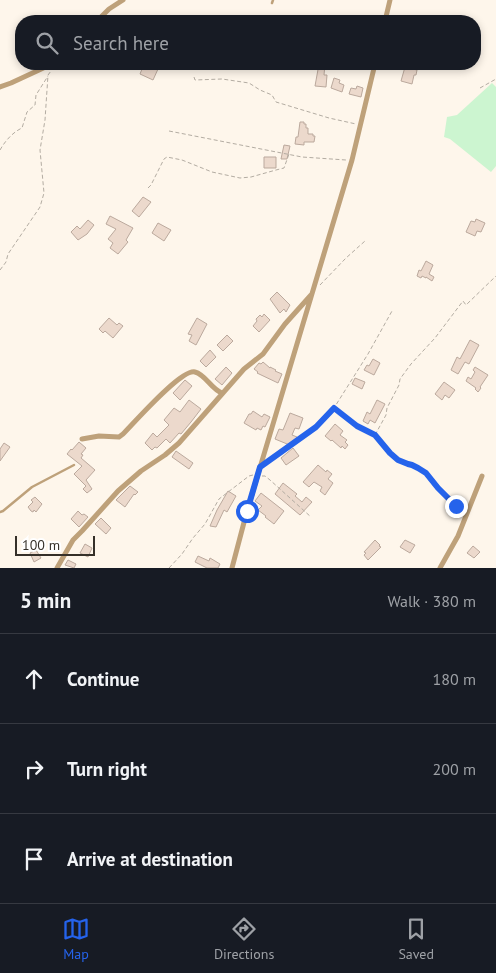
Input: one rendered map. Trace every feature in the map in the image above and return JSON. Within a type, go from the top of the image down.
[{"type":"street","points":[[103,15],[123,0]]},
{"type":"street","points":[[386,15],[390,0]]},
{"type":"street","points":[[0,87],[42,70]]},
{"type":"street","points":[[232,568],[247,511],[352,160],[374,70]]},
{"type":"street","points":[[57,568],[72,540],[118,491],[141,471],[179,444],[244,369],[264,354],[285,324],[313,293]]},
{"type":"street","points":[[82,439],[99,436],[119,437],[167,389],[186,373],[194,371],[198,373],[215,390],[222,394]]},
{"type":"street","points":[[440,568],[458,536],[482,476]]},
{"type":"lane","points":[[0,512],[32,487],[74,465]]},
{"type":"path","points":[[0,150],[12,134],[22,128],[27,112],[35,105],[36,95],[50,70]]},
{"type":"path","points":[[0,270],[6,262],[8,254],[40,207],[44,193],[40,150],[45,120],[48,75]]},
{"type":"path","points":[[194,77],[195,80],[222,79],[249,83],[272,95],[276,102],[329,118],[361,125]]},
{"type":"path","points":[[480,88],[496,79]]},
{"type":"path","points":[[169,131],[302,157],[352,160]]},
{"type":"path","points":[[148,188],[164,159],[167,157],[182,160],[212,172],[240,178],[284,168],[289,154]]},
{"type":"path","points":[[313,293],[346,258],[366,241]]},
{"type":"path","points":[[375,435],[386,415],[387,408],[399,385],[400,379],[463,301],[466,305],[496,276]]},
{"type":"path","points":[[169,568],[205,524],[218,499],[249,476],[259,472],[316,427],[334,408],[392,311]]},
{"type":"path","points":[[334,408],[357,426],[375,435],[393,456],[426,473],[463,512],[465,519]]},
{"type":"path","points":[[259,472],[311,516]]},
{"type":"green space","points":[[492,83],[496,87],[496,166],[491,172],[450,139],[444,137],[447,117],[457,115]]},
{"type":"building","points":[[142,70],[158,70],[153,80],[140,74]]},
{"type":"building","points":[[318,70],[324,70],[324,75],[327,75],[326,87],[315,86]]},
{"type":"building","points":[[404,70],[417,70],[412,84],[401,81]]},
{"type":"building","points":[[334,78],[340,80],[339,83],[344,85],[342,92],[331,88]]},
{"type":"building","points":[[357,86],[363,88],[361,97],[349,94],[351,88],[356,89]]},
{"type":"building","points":[[300,122],[306,124],[308,134],[315,136],[314,142],[304,142],[304,145],[295,144]]},
{"type":"building","points":[[284,145],[290,146],[287,159],[281,159]]},
{"type":"building","points":[[264,157],[276,157],[276,168],[264,168]]},
{"type":"building","points":[[143,197],[151,202],[139,217],[132,211]]},
{"type":"building","points":[[110,216],[133,228],[126,240],[128,242],[118,254],[110,248],[113,243],[108,239],[116,229],[106,224]]},
{"type":"building","points":[[476,219],[485,223],[481,232],[477,231],[475,236],[466,232],[471,221],[475,222]]},
{"type":"building","points":[[88,220],[94,225],[87,234],[78,240],[71,232],[77,226],[80,229]]},
{"type":"building","points":[[158,223],[171,230],[164,241],[152,233]]},
{"type":"building","points":[[426,261],[433,265],[429,274],[434,277],[432,281],[426,277],[422,276],[421,278],[417,276]]},
{"type":"building","points":[[277,292],[290,305],[286,312],[284,309],[280,313],[270,299]]},
{"type":"building","points":[[264,314],[270,320],[259,332],[253,326],[257,321],[256,319]]},
{"type":"building","points":[[109,318],[117,325],[119,323],[123,326],[113,338],[105,331],[103,333],[99,329]]},
{"type":"building","points":[[197,318],[207,324],[196,345],[189,341],[192,335],[188,334]]},
{"type":"building","points":[[227,335],[233,341],[223,351],[217,345]]},
{"type":"building","points":[[470,340],[479,345],[469,364],[465,362],[458,374],[451,370],[457,357],[460,359]]},
{"type":"building","points":[[210,350],[216,357],[206,367],[200,361]]},
{"type":"building","points":[[373,359],[380,363],[374,375],[364,370]]},
{"type":"building","points":[[263,362],[282,374],[278,383],[257,373],[254,369],[259,363]]},
{"type":"building","points":[[226,367],[232,373],[222,385],[215,379]]},
{"type":"building","points":[[475,367],[488,375],[478,392],[476,388],[466,381],[468,377],[471,379],[475,372],[473,370]]},
{"type":"building","points":[[355,378],[365,382],[362,389],[352,384]]},
{"type":"building","points":[[185,380],[192,386],[180,400],[173,393]]},
{"type":"building","points":[[444,382],[455,390],[449,398],[445,395],[442,400],[435,394]]},
{"type":"building","points":[[189,400],[201,409],[181,434],[179,433],[170,443],[166,439],[157,448],[155,447],[152,450],[145,443],[153,433],[157,437],[169,425],[164,420],[174,408],[180,412]]},
{"type":"building","points":[[377,400],[385,404],[375,423],[370,420],[368,424],[363,421],[367,412],[370,414]]},
{"type":"building","points":[[253,411],[262,417],[264,414],[270,417],[265,427],[263,426],[261,430],[257,428],[256,430],[244,423]]},
{"type":"building","points":[[290,413],[303,418],[299,429],[295,428],[292,435],[297,437],[292,446],[275,439],[279,429],[283,430]]},
{"type":"building","points":[[335,424],[343,431],[340,435],[347,440],[345,442],[348,445],[345,449],[325,436]]},
{"type":"building","points":[[79,442],[86,448],[81,454],[83,455],[81,458],[95,470],[86,480],[92,489],[87,493],[83,489],[86,486],[74,474],[82,466],[67,454]]},
{"type":"building","points":[[4,443],[10,447],[0,461],[0,449]]},
{"type":"building","points":[[293,448],[299,456],[286,465],[281,458]]},
{"type":"building","points":[[176,451],[193,463],[189,469],[172,457]]},
{"type":"building","points":[[318,465],[326,472],[327,470],[332,474],[328,479],[333,483],[325,495],[320,491],[322,487],[314,482],[309,487],[303,482]]},
{"type":"building","points":[[283,483],[297,494],[295,496],[302,502],[306,497],[312,502],[300,515],[275,494]]},
{"type":"building","points":[[130,486],[138,492],[134,494],[125,507],[116,500]]},
{"type":"building","points":[[228,491],[236,496],[227,512],[224,510],[216,527],[210,526],[217,510]]},
{"type":"building","points":[[261,493],[284,511],[274,524],[258,510],[262,506],[255,501]]},
{"type":"building","points":[[35,497],[42,504],[36,512],[34,510],[33,512],[28,507],[33,502],[31,500]]},
{"type":"building","points":[[78,511],[88,517],[79,527],[71,519]]},
{"type":"building","points":[[101,518],[111,528],[106,534],[95,524]]},
{"type":"building","points":[[375,540],[381,547],[368,560],[364,552]]},
{"type":"building","points":[[405,540],[415,545],[410,553],[400,547]]},
{"type":"building","points":[[85,544],[92,548],[88,557],[80,553]]},
{"type":"building","points":[[473,546],[480,552],[474,558],[467,553]]},
{"type":"building","points":[[36,550],[41,558],[34,562],[30,553]]},
{"type":"building","points":[[198,556],[209,561],[210,558],[220,564],[218,568],[207,568],[195,562]]},
{"type":"building","points":[[68,560],[76,564],[74,568],[65,565]]},
{"type":"route","points":[[247,511],[260,467],[316,427],[334,408],[357,426],[375,435],[398,460],[426,473],[456,506]]}]
